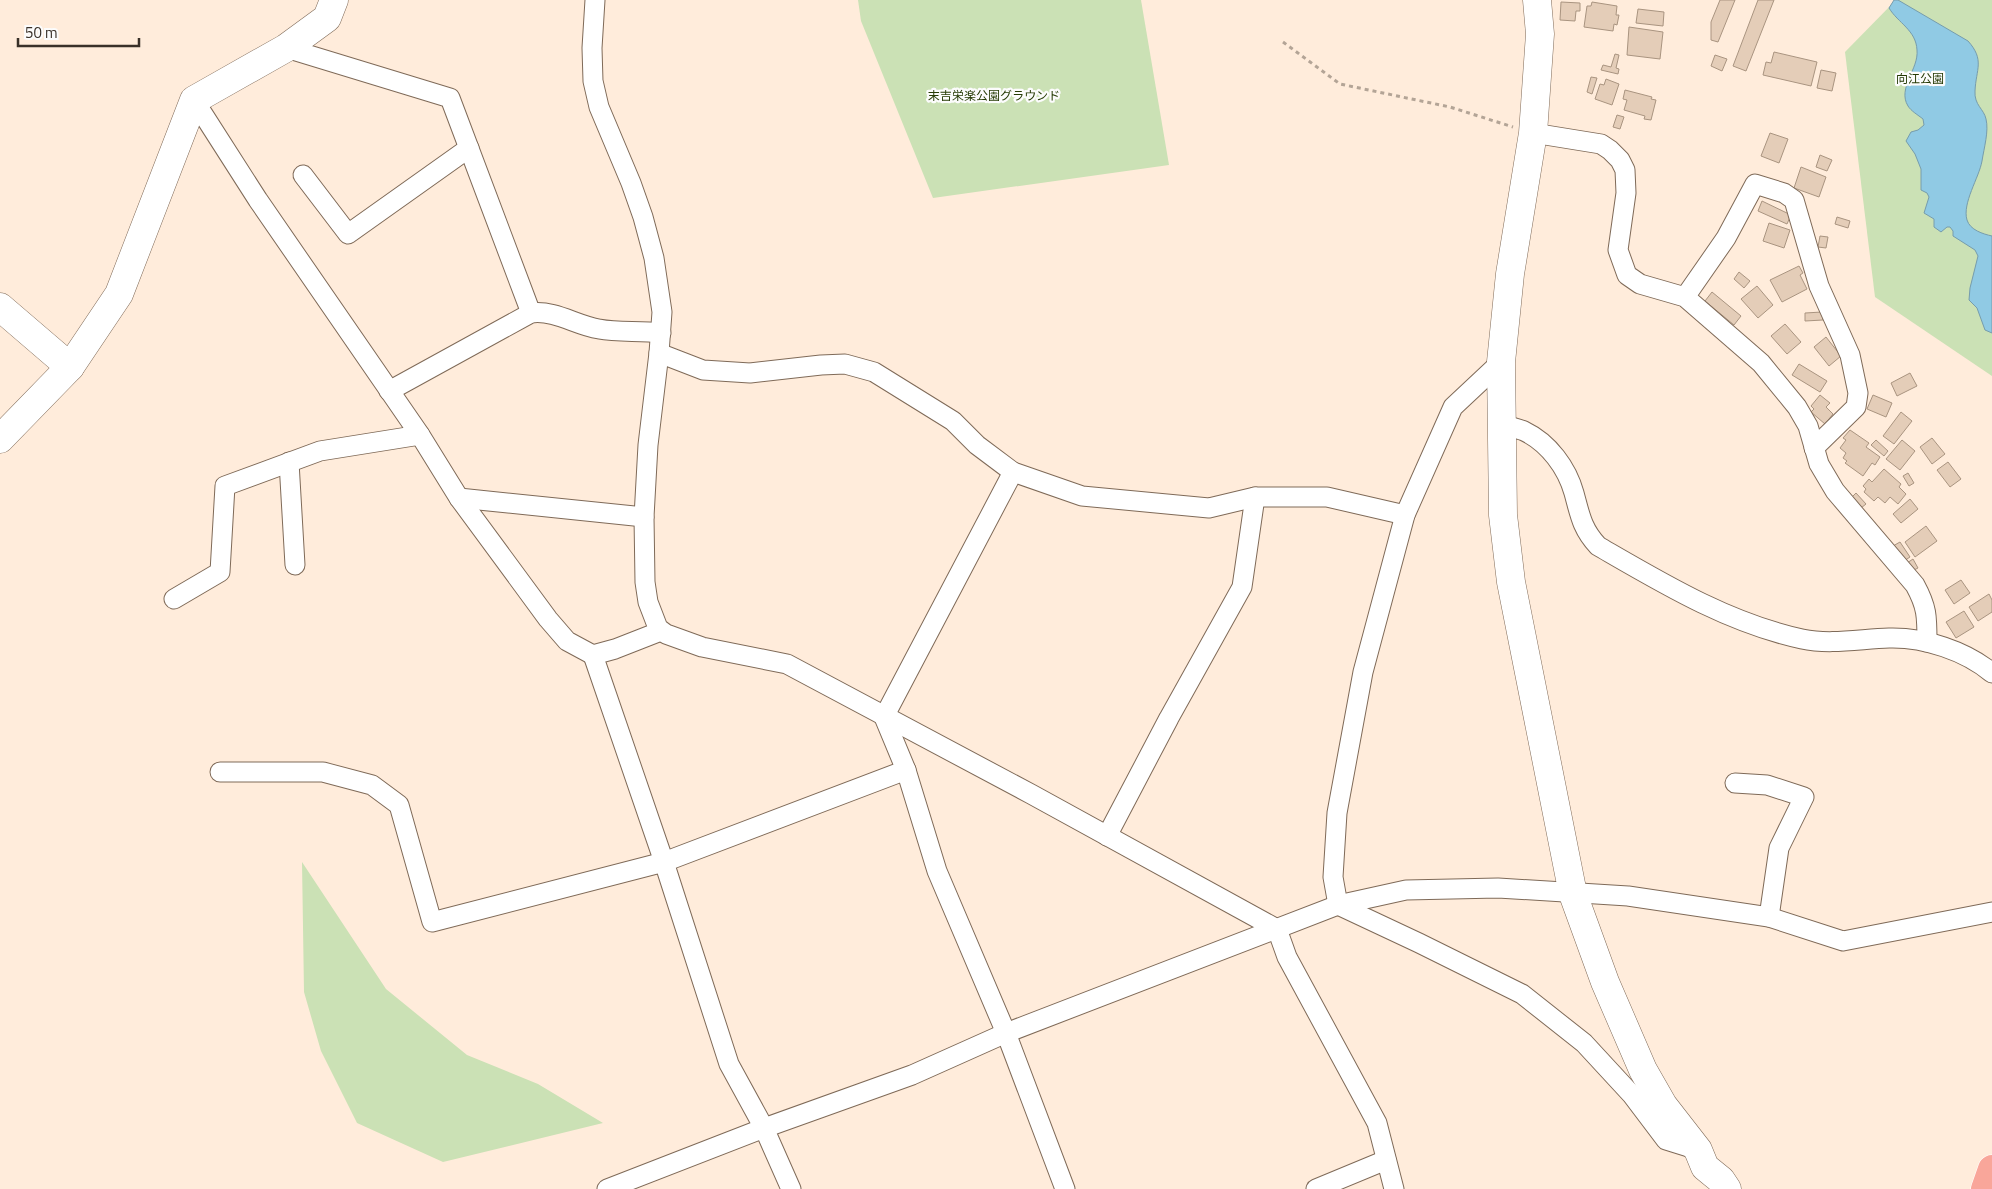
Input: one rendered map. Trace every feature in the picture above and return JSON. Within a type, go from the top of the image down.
[{"type":"highway","points":[[1985,1189],[1992,1169]]},
{"type":"street","points":[[0,439],[70,367],[119,294],[194,100],[286,48],[327,18],[334,0]]},
{"type":"street","points":[[595,0],[592,48],[593,81],[599,107],[631,183],[645,225],[659,286],[662,312],[660,353],[648,445],[644,517],[645,582],[648,602],[654,620],[661,631],[702,647],[787,664],[1277,929],[1287,957],[1377,1123],[1394,1189]]},
{"type":"street","points":[[1537,0],[1540,34],[1532,133],[1510,274],[1501,362],[1503,516],[1511,582],[1573,894],[1606,982],[1643,1070],[1663,1105],[1698,1150],[1705,1166],[1722,1180],[1727,1189]]},
{"type":"street","points":[[286,48],[450,98],[531,313]]},
{"type":"street","points":[[194,100],[258,200],[420,436],[459,498],[548,619],[567,641],[593,654],[616,649],[661,631]]},
{"type":"street","points":[[1532,133],[1601,144],[1620,160],[1625,170],[1626,193],[1618,250],[1627,275],[1640,284],[1686,297],[1761,363],[1779,384],[1797,407],[1808,426],[1819,464],[1834,491],[1915,585],[1924,602],[1927,617],[1927,642]]},
{"type":"street","points":[[304,175],[348,234],[469,148]]},
{"type":"street","points":[[1686,297],[1726,238],[1755,184],[1784,192],[1794,200],[1819,286],[1850,355],[1858,393],[1856,407],[1814,448]]},
{"type":"street","points":[[0,307],[70,367]]},
{"type":"street","points":[[389,391],[531,313],[550,313],[596,329],[618,333],[645,331],[661,333]]},
{"type":"street","points":[[660,353],[703,370],[750,374],[821,365],[845,364],[874,372],[953,421],[977,445],[1013,472],[1082,496],[1209,508],[1255,497],[1328,498],[1404,515]]},
{"type":"street","points":[[1338,905],[1333,877],[1337,813],[1363,672],[1404,515],[1453,407],[1501,362]]},
{"type":"street","points":[[1502,424],[1524,431],[1547,447],[1559,461],[1570,479],[1582,524],[1588,535],[1598,546],[1707,606],[1753,626],[1804,639],[1844,642],[1891,638],[1927,642],[1963,656],[1992,674]]},
{"type":"street","points":[[174,599],[220,572],[225,486],[320,451],[420,436]]},
{"type":"street","points":[[289,462],[295,565]]},
{"type":"street","points":[[884,717],[1013,472]]},
{"type":"street","points":[[1107,836],[1178,701],[1242,587],[1255,497]]},
{"type":"street","points":[[459,498],[644,517]]},
{"type":"street","points":[[593,654],[730,1064],[764,1128],[791,1189]]},
{"type":"street","points":[[884,717],[906,770],[936,871],[1006,1033],[1065,1189]]},
{"type":"street","points":[[220,772],[323,772],[372,786],[399,805],[432,922],[664,862],[906,770]]},
{"type":"street","points":[[1735,783],[1767,785],[1804,798],[1779,848],[1769,917]]},
{"type":"street","points":[[606,1189],[764,1128],[912,1075],[1006,1033],[1338,905],[1406,890],[1498,888],[1628,896],[1769,917],[1843,941],[1992,912]]},
{"type":"street","points":[[1338,905],[1522,994],[1584,1043],[1632,1095],[1666,1140],[1698,1150]]},
{"type":"street","points":[[1316,1189],[1386,1160]]},
{"type":"path","points":[[1283,42],[1340,84],[1450,107],[1532,133]]},
{"type":"green space","name":"末吉栄楽公園グラウンド","points":[[858,0],[1141,0],[1169,165],[933,198],[861,21]]},
{"type":"green space","name":"向江公園","points":[[1896,0],[1992,0],[1992,376],[1875,297],[1845,52]]},
{"type":"green space","points":[[302,862],[386,989],[467,1055],[538,1084],[603,1123],[443,1162],[357,1123],[321,1051],[304,992]]},
{"type":"water","points":[[1894,0],[1898,0],[1968,41],[1978,59],[1975,96],[1986,119],[1987,134],[1982,161],[1969,198],[1966,213],[1967,220],[1974,229],[1992,236],[1992,333],[1985,330],[1977,308],[1969,300],[1978,256],[1975,250],[1953,236],[1953,231],[1950,227],[1941,232],[1934,227],[1934,219],[1924,213],[1929,197],[1927,193],[1921,190],[1921,169],[1915,154],[1906,141],[1911,132],[1918,130],[1924,125],[1923,119],[1909,108],[1905,99],[1907,85],[1917,57],[1917,50],[1916,43],[1910,32],[1889,8]]},
{"type":"building","points":[[1720,0],[1735,0],[1718,42],[1711,40],[1711,22]]},
{"type":"building","points":[[1758,0],[1774,0],[1746,71],[1733,66]]},
{"type":"building","points":[[1561,2],[1580,3],[1580,11],[1576,11],[1575,21],[1560,20]]},
{"type":"building","points":[[1592,2],[1617,6],[1616,15],[1619,15],[1617,25],[1614,24],[1613,31],[1584,27],[1587,6],[1591,6]]},
{"type":"building","points":[[1638,9],[1664,12],[1663,26],[1636,23]]},
{"type":"building","points":[[1629,27],[1663,32],[1660,59],[1627,55]]},
{"type":"building","points":[[1774,52],[1817,62],[1811,86],[1763,75],[1766,62],[1771,63]]},
{"type":"building","points":[[1615,54],[1619,55],[1616,68],[1619,69],[1618,74],[1601,70],[1603,65],[1611,67]]},
{"type":"building","points":[[1715,55],[1727,59],[1722,71],[1711,66]]},
{"type":"building","points":[[1821,70],[1836,73],[1832,91],[1817,88]]},
{"type":"building","points":[[1591,77],[1597,78],[1592,94],[1587,92]]},
{"type":"building","points":[[1606,79],[1619,84],[1612,105],[1595,99],[1600,84],[1604,85]]},
{"type":"building","points":[[1625,90],[1652,97],[1651,99],[1656,100],[1651,120],[1644,119],[1645,116],[1624,110],[1627,100],[1623,99]]},
{"type":"building","points":[[1617,115],[1624,117],[1620,129],[1613,127]]},
{"type":"building","points":[[1770,133],[1788,139],[1779,163],[1761,156]]},
{"type":"building","points":[[1820,155],[1832,160],[1827,171],[1816,167]]},
{"type":"building","points":[[1801,167],[1826,177],[1819,197],[1794,188]]},
{"type":"building","points":[[1762,201],[1791,215],[1787,224],[1758,211]]},
{"type":"building","points":[[1837,217],[1850,221],[1848,228],[1835,224]]},
{"type":"building","points":[[1769,223],[1790,230],[1784,248],[1763,241]]},
{"type":"building","points":[[1820,236],[1828,237],[1826,248],[1818,247]]},
{"type":"building","points":[[1799,266],[1803,273],[1800,275],[1807,289],[1782,302],[1770,280]]},
{"type":"building","points":[[1739,272],[1750,281],[1744,288],[1734,279]]},
{"type":"building","points":[[1757,286],[1773,305],[1758,318],[1741,299]]},
{"type":"building","points":[[1712,292],[1741,316],[1734,325],[1705,301]]},
{"type":"building","points":[[1822,312],[1823,320],[1805,321],[1805,313]]},
{"type":"building","points":[[1785,324],[1801,342],[1787,354],[1771,336]]},
{"type":"building","points":[[1826,337],[1841,356],[1829,366],[1814,347]]},
{"type":"building","points":[[1799,364],[1827,381],[1820,392],[1792,375]]},
{"type":"building","points":[[1910,373],[1917,386],[1897,396],[1891,383]]},
{"type":"building","points":[[1820,395],[1830,403],[1826,407],[1833,414],[1825,424],[1811,412],[1814,409],[1811,406]]},
{"type":"building","points":[[1873,395],[1892,403],[1886,417],[1867,409]]},
{"type":"building","points":[[1901,412],[1912,421],[1894,444],[1883,436]]},
{"type":"building","points":[[1850,430],[1869,443],[1866,447],[1880,457],[1875,465],[1872,463],[1863,476],[1845,463],[1847,461],[1843,458],[1846,453],[1840,448],[1846,440],[1843,438]]},
{"type":"building","points":[[1932,438],[1945,454],[1932,464],[1920,447]]},
{"type":"building","points":[[1876,440],[1888,451],[1884,456],[1871,445]]},
{"type":"building","points":[[1902,440],[1915,451],[1900,470],[1886,459]]},
{"type":"building","points":[[1948,462],[1961,479],[1950,487],[1937,470]]},
{"type":"building","points":[[1884,469],[1901,484],[1899,487],[1906,494],[1898,504],[1890,497],[1885,503],[1878,497],[1874,501],[1864,492],[1866,489],[1863,486],[1869,479],[1872,482]]},
{"type":"building","points":[[1908,473],[1914,483],[1909,486],[1903,476]]},
{"type":"building","points":[[1856,493],[1866,504],[1861,508],[1851,498]]},
{"type":"building","points":[[1910,499],[1918,509],[1901,523],[1893,514]]},
{"type":"building","points":[[1926,526],[1937,541],[1915,557],[1905,542]]},
{"type":"building","points":[[1900,542],[1910,557],[1904,561],[1893,546]]},
{"type":"building","points":[[1913,559],[1918,568],[1912,571],[1907,563]]},
{"type":"building","points":[[1961,580],[1970,593],[1954,604],[1945,590]]},
{"type":"building","points":[[1989,594],[1992,600],[1992,612],[1978,621],[1969,607]]},
{"type":"building","points":[[1964,611],[1974,627],[1956,638],[1946,622]]}]
